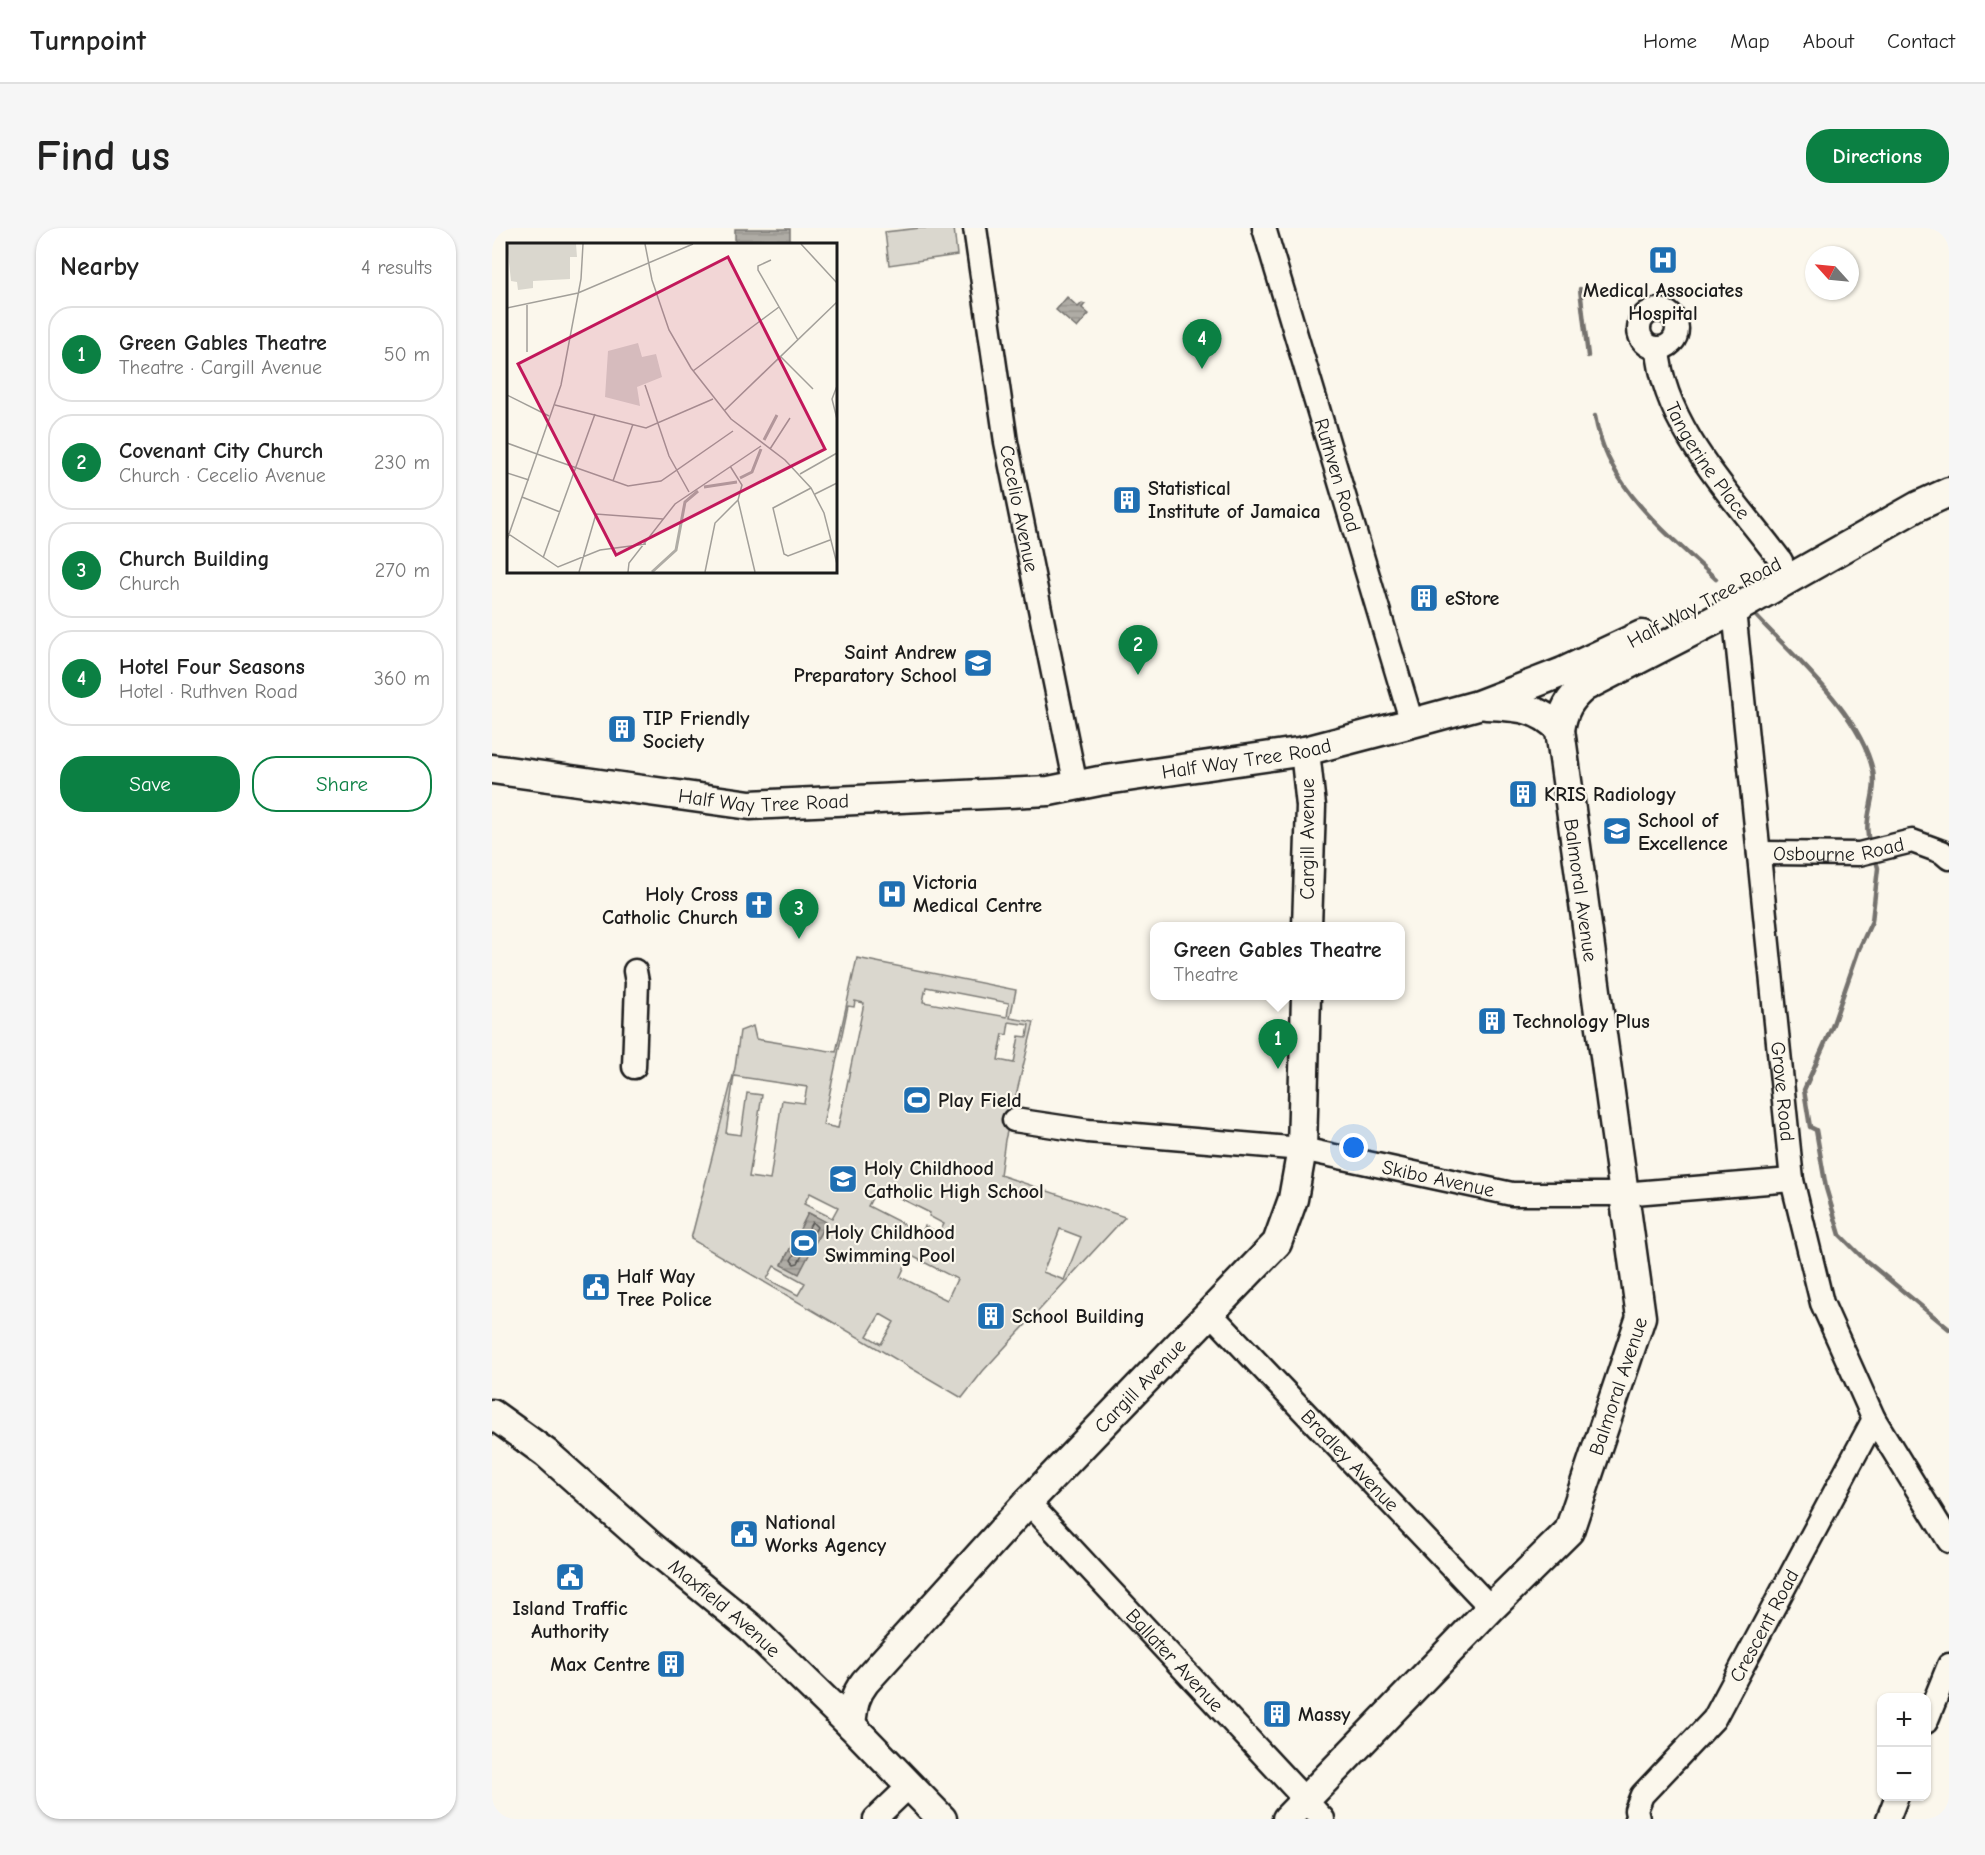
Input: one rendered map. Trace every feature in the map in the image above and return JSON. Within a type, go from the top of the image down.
[{"type":"main road","name":"Half Way Tree Road","points":[[492,768],[750,806],[1049,792],[1305,751],[1478,705],[1563,672],[1654,630],[1892,501],[1949,479]]},
{"type":"main road","name":"Half Way Tree Road","points":[[1560,730],[1562,714],[1567,705],[1584,687],[1734,610],[1918,506],[1949,492]]},
{"type":"main road","points":[[1478,705],[1534,710],[1553,722],[1560,730]]},
{"type":"main road","name":"Balmoral Avenue","points":[[1305,1813],[1491,1608],[1569,1531],[1641,1317],[1622,1194],[1560,730]]},
{"type":"main road","name":"Cargill Avenue","points":[[1305,751],[1311,806],[1307,922]]},
{"type":"main road","name":"Cargill Avenue","points":[[851,1725],[857,1692],[1028,1502],[1277,1243],[1293,1198],[1302,1149],[1306,1000]]},
{"type":"main road","name":"Maxfield Avenue","points":[[492,1414],[546,1453],[651,1546],[750,1627],[851,1725],[942,1819]]},
{"type":"street","name":"Cecelio Avenue","points":[[975,228],[1006,442],[1076,786]]},
{"type":"street","name":"Ruthven Road","points":[[1264,228],[1412,723]]},
{"type":"street","name":"Tangerine Place","points":[[1658,349],[1662,372],[1681,426],[1781,561]]},
{"type":"street","name":"Grove Road","points":[[1734,610],[1792,1180],[1822,1303],[1874,1419],[1949,1541]]},
{"type":"street","name":"Osbourne Road","points":[[1759,853],[1871,851],[1912,842],[1942,852],[1949,858]]},
{"type":"street","points":[[634,1067],[637,982],[635,971]]},
{"type":"street","name":"Skibo Avenue","points":[[1014,1120],[1089,1131],[1302,1149],[1512,1194],[1622,1194],[1792,1180]]},
{"type":"street","name":"Bradley Avenue","points":[[1211,1314],[1491,1608]]},
{"type":"street","name":"Crescent Road","points":[[1638,1819],[1636,1810],[1642,1795],[1714,1719],[1874,1419]]},
{"type":"street","name":"Ballater Avenue","points":[[1028,1502],[1305,1813]]},
{"type":"street","points":[[1931,1710],[1949,1665]]},
{"type":"street","points":[[875,1819],[902,1793]]},
{"type":"street","points":[[1888,1819],[1895,1801]]},
{"type":"shaded area","points":[[920,228],[954,228],[957,255],[889,265],[885,232]]},
{"type":"shaded area","name":"Holy Childhood Catholic High School","points":[[857,958],[1016,990],[1010,1018],[1034,1022],[1005,1140],[1000,1175],[1125,1217],[983,1371],[962,1398],[691,1239],[735,1068],[740,1031],[753,1026],[756,1039],[836,1052]],"holes":[[[926,987],[1009,1003],[1007,1017],[923,1002]],[[855,1001],[864,1003],[838,1128],[823,1125],[848,1006],[854,1007]],[[1009,1022],[1029,1025],[1027,1037],[1019,1036],[1014,1063],[998,1060],[1003,1034],[1007,1035]],[[734,1076],[807,1087],[804,1103],[782,1100],[770,1180],[749,1177],[762,1095],[747,1093],[741,1135],[726,1133]],[[878,1187],[930,1213],[929,1216],[944,1224],[939,1233],[925,1226],[921,1233],[868,1206]],[[810,1193],[838,1207],[832,1218],[804,1204]],[[809,1213],[826,1222],[799,1273],[782,1264]],[[1060,1229],[1081,1237],[1064,1280],[1043,1272]],[[910,1255],[957,1279],[947,1300],[900,1277]],[[774,1266],[805,1283],[798,1295],[767,1279]],[[880,1314],[894,1322],[881,1344],[867,1336]]]},
{"type":"water","points":[[735,229],[790,229],[790,243],[735,243]]},
{"type":"water","points":[[1067,297],[1078,307],[1082,303],[1085,304],[1082,308],[1089,314],[1077,328],[1056,310]]},
{"type":"water","name":"Holy Childhood Swimming Pool","points":[[808,1213],[826,1222],[799,1274],[782,1265]]},
{"type":"waterway","points":[[1580,289],[1588,356]]},
{"type":"waterway","points":[[1595,416],[1602,442],[1625,487],[1659,526],[1716,579]]},
{"type":"waterway","points":[[1756,616],[1807,668],[1841,708],[1866,749],[1874,780],[1867,826],[1870,844]]},
{"type":"waterway","points":[[1875,857],[1878,868],[1872,921],[1859,949],[1832,1027],[1804,1090],[1810,1127],[1816,1130],[1826,1188],[1840,1235],[1864,1259],[1949,1329]]},
{"type":"place","name":"Medical Associates Hospital","points":[[1663,260]]},
{"type":"place","name":"Hotel Four Seasons","points":[[1202,369]]},
{"type":"place","name":"Statistical Institute of Jamaica","points":[[1127,500]]},
{"type":"place","name":"eStore","points":[[1424,598]]},
{"type":"place","name":"Saint Andrew Preparatory School","points":[[978,663]]},
{"type":"place","name":"Covenant City Church","points":[[1138,675]]},
{"type":"place","name":"TIP Friendly Society","points":[[622,729]]},
{"type":"place","name":"KRIS Radiology","points":[[1523,794]]},
{"type":"place","name":"School of Excellence","points":[[1617,831]]},
{"type":"place","name":"Victoria Medical Centre","points":[[892,894]]},
{"type":"place","name":"Holy Cross Catholic Church","points":[[759,905]]},
{"type":"place","name":"Church Building","points":[[799,939]]},
{"type":"place","name":"Technology Plus","points":[[1492,1021]]},
{"type":"place","name":"Green Gables Theatre","points":[[1278,1069]]},
{"type":"place","name":"Play Field","points":[[917,1100]]},
{"type":"place","name":"Holy Childhood Catholic High School","points":[[843,1179]]},
{"type":"place","name":"Holy Childhood Swimming Pool","points":[[804,1243]]},
{"type":"place","name":"Half Way Tree Police","points":[[596,1287]]},
{"type":"place","name":"School Building","points":[[991,1316]]},
{"type":"place","name":"National Works Agency","points":[[744,1534]]},
{"type":"place","name":"Island Traffic Authority","points":[[570,1577]]},
{"type":"place","name":"Max Centre","points":[[671,1664]]},
{"type":"place","name":"Massy","points":[[1277,1714]]}]
